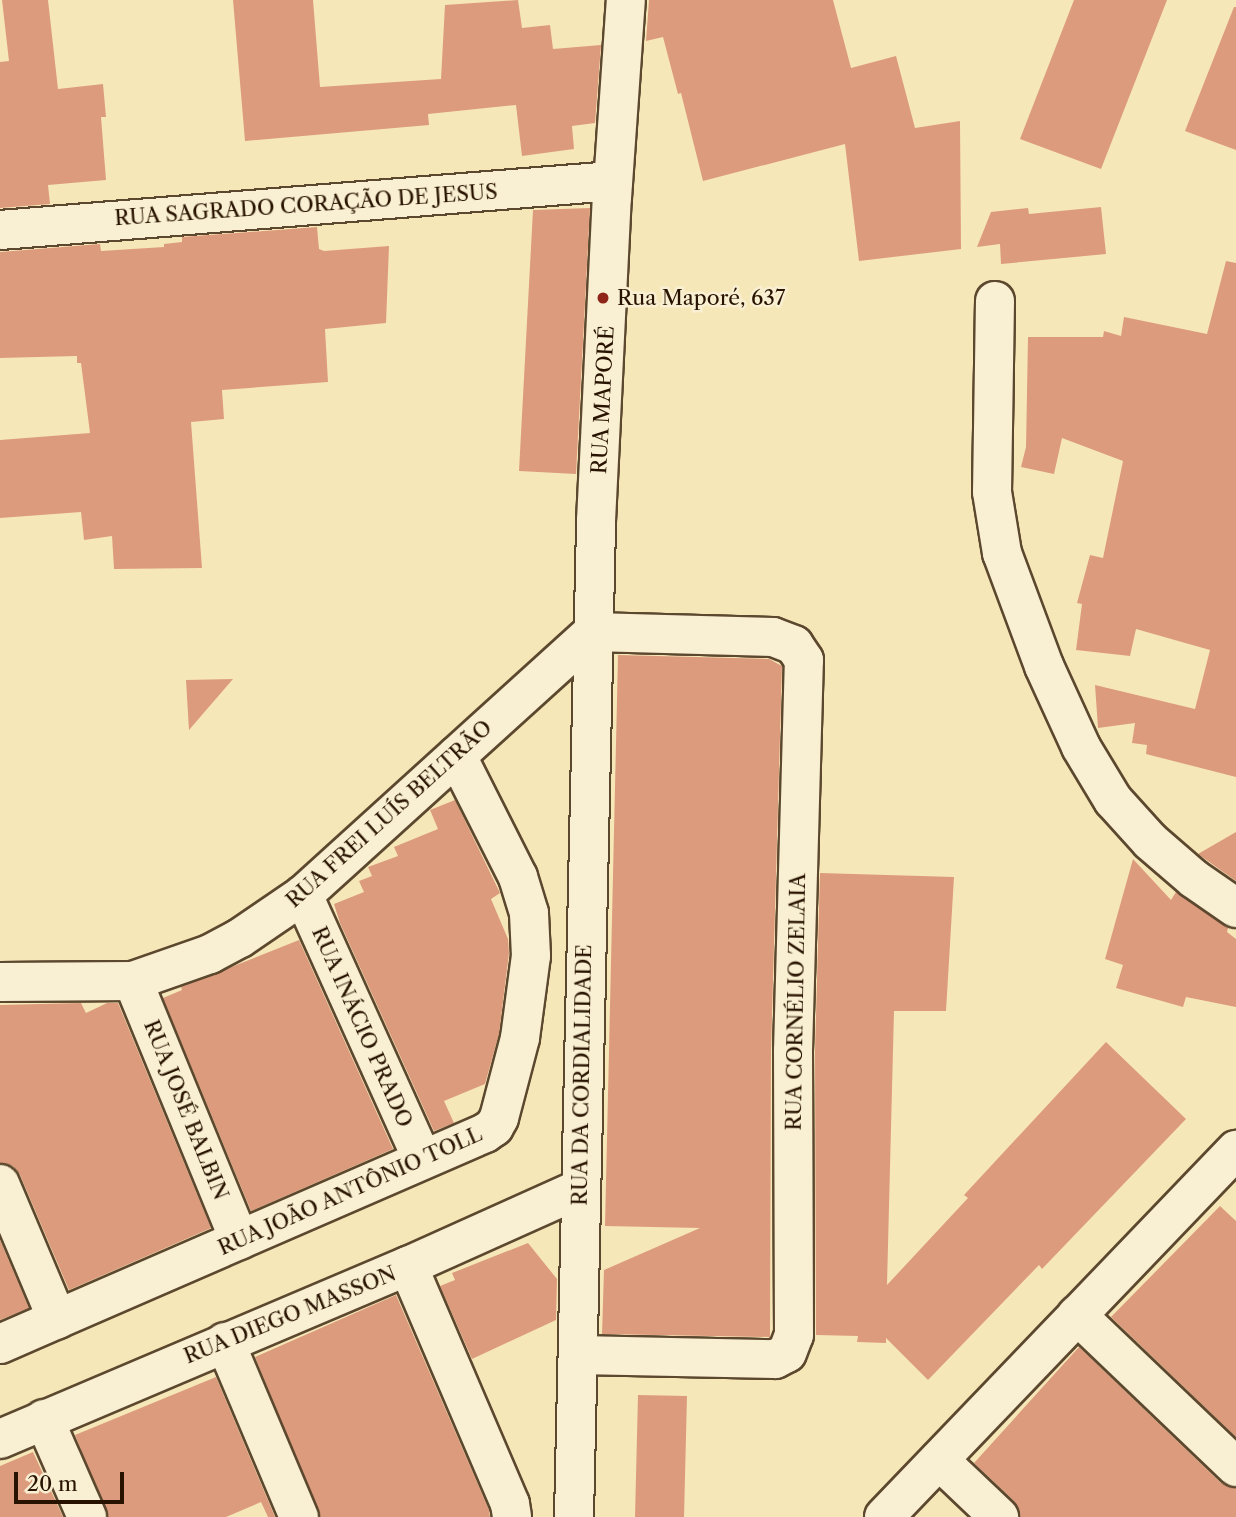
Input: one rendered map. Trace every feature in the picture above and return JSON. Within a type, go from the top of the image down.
[{"type":"street","name":"RUA MAPORÉ","points":[[593,632],[613,181],[626,0]]},
{"type":"street","name":"RUA SAGRADO CORAÇÃO DE JESUS","points":[[0,230],[613,181]]},
{"type":"street","points":[[995,302],[992,492],[1002,553],[1044,666],[1081,747],[1113,800],[1159,848],[1194,879],[1236,908]]},
{"type":"street","name":"RUA FREI LUÍS BELTRÃO","points":[[0,982],[134,981],[210,954],[240,938],[303,895],[593,632]]},
{"type":"street","name":"RUA DA CORDIALIDADE","points":[[574,1517],[593,632]]},
{"type":"street","name":"RUA CORNÉLIO ZELAIA","points":[[578,1355],[775,1359],[786,1353],[794,1335],[793,1051],[804,660],[794,645],[773,637],[593,632]]},
{"type":"street","name":"RUA JOÃO ANTÔNIO TOLL","points":[[0,1344],[485,1133],[499,1118],[520,1038],[531,956],[529,913],[518,877],[457,756]]},
{"type":"street","name":"RUA INÁCIO PRADO","points":[[303,895],[422,1159]]},
{"type":"street","name":"RUA JOSÉ BALBIN","points":[[134,981],[239,1240]]},
{"type":"street","points":[[884,1517],[1077,1315],[1231,1167]]},
{"type":"street","points":[[0,1184],[57,1319]]},
{"type":"street","name":"RUA DIEGO MASSON","points":[[0,1439],[408,1266],[579,1189]]},
{"type":"street","points":[[408,1266],[510,1504],[512,1517]]},
{"type":"street","points":[[1077,1315],[1236,1467]]},
{"type":"street","points":[[225,1342],[299,1517]]},
{"type":"street","points":[[44,1419],[87,1517]]},
{"type":"street","points":[[939,1460],[999,1517]]},
{"type":"building","points":[[2,0],[48,0],[58,89],[103,84],[106,117],[101,117],[106,180],[48,185],[50,204],[0,208],[0,62],[9,61]]},
{"type":"building","points":[[233,0],[313,0],[320,87],[441,79],[445,5],[518,0],[522,28],[550,25],[553,49],[601,45],[595,123],[572,126],[574,149],[522,156],[516,105],[428,114],[429,125],[245,141]]},
{"type":"building","points":[[649,0],[833,0],[851,68],[896,56],[915,128],[960,121],[961,249],[859,261],[845,144],[703,181],[681,93],[678,94],[663,37],[646,41]]},
{"type":"building","points":[[1074,0],[1167,0],[1101,169],[1020,139]]},
{"type":"building","points":[[1236,7],[1236,150],[1185,131]]},
{"type":"building","points":[[1101,207],[1106,254],[1001,264],[1000,244],[977,247],[991,212],[1028,208],[1029,214]]},
{"type":"building","points":[[590,208],[576,474],[519,471],[533,210]]},
{"type":"building","points":[[317,227],[319,249],[324,251],[389,246],[386,323],[325,329],[328,382],[222,390],[224,419],[191,422],[202,568],[114,569],[112,536],[84,540],[81,512],[0,518],[0,440],[90,433],[81,363],[77,363],[77,356],[0,358],[0,252],[100,244],[101,251],[164,247],[164,244],[182,242],[182,237]]},
{"type":"building","points":[[1226,261],[1236,263],[1236,777],[1146,754],[1147,745],[1132,743],[1135,723],[1098,728],[1095,685],[1195,709],[1210,650],[1136,629],[1130,656],[1076,650],[1082,604],[1077,603],[1090,555],[1103,558],[1123,461],[1062,438],[1054,474],[1021,467],[1026,447],[1028,337],[1103,337],[1104,331],[1121,336],[1124,317],[1207,334]]},
{"type":"building","points":[[618,655],[769,659],[782,666],[771,1051],[770,1337],[602,1334],[604,1270],[700,1228],[605,1226]]},
{"type":"building","points":[[233,679],[189,730],[186,680]]},
{"type":"building","points":[[455,800],[500,893],[491,899],[508,939],[509,953],[499,1034],[485,1084],[444,1101],[454,1123],[434,1131],[340,923],[334,904],[364,892],[359,881],[372,876],[368,867],[398,856],[394,847],[438,829],[430,810]]},
{"type":"building","points":[[1236,832],[1236,881],[1198,854]]},
{"type":"building","points":[[1133,859],[1171,900],[1176,892],[1228,928],[1227,932],[1236,939],[1236,1007],[1186,997],[1183,1007],[1116,988],[1123,965],[1105,959]]},
{"type":"building","points":[[820,873],[954,877],[946,1011],[894,1011],[887,1285],[968,1198],[964,1195],[1106,1042],[1186,1119],[1042,1269],[1039,1265],[928,1380],[886,1338],[886,1343],[857,1342],[858,1336],[816,1335],[815,1051]]},
{"type":"building","points":[[299,940],[393,1149],[251,1211],[163,998],[182,990],[181,987]]},
{"type":"building","points":[[81,1003],[86,1013],[107,1003],[118,1003],[211,1228],[69,1290],[20,1175],[13,1166],[0,1163],[0,1005]]},
{"type":"building","points":[[1220,1206],[1236,1221],[1236,1437],[1111,1317]]},
{"type":"building","points":[[0,1240],[29,1308],[0,1320]]},
{"type":"building","points":[[528,1243],[557,1279],[556,1320],[472,1359],[440,1286],[455,1280],[452,1273]]},
{"type":"building","points":[[396,1295],[490,1517],[320,1517],[255,1357]]},
{"type":"building","points":[[1079,1347],[1221,1483],[1236,1488],[1236,1517],[1020,1517],[1014,1501],[974,1463]]},
{"type":"building","points":[[216,1377],[275,1517],[268,1517],[261,1502],[226,1517],[108,1517],[75,1435]]},
{"type":"building","points":[[638,1395],[687,1396],[684,1517],[635,1517]]},
{"type":"building","points":[[33,1452],[63,1517],[0,1517],[0,1466]]},
{"type":"place","name":"Rua Maporé, 637","points":[[603,298]]}]
